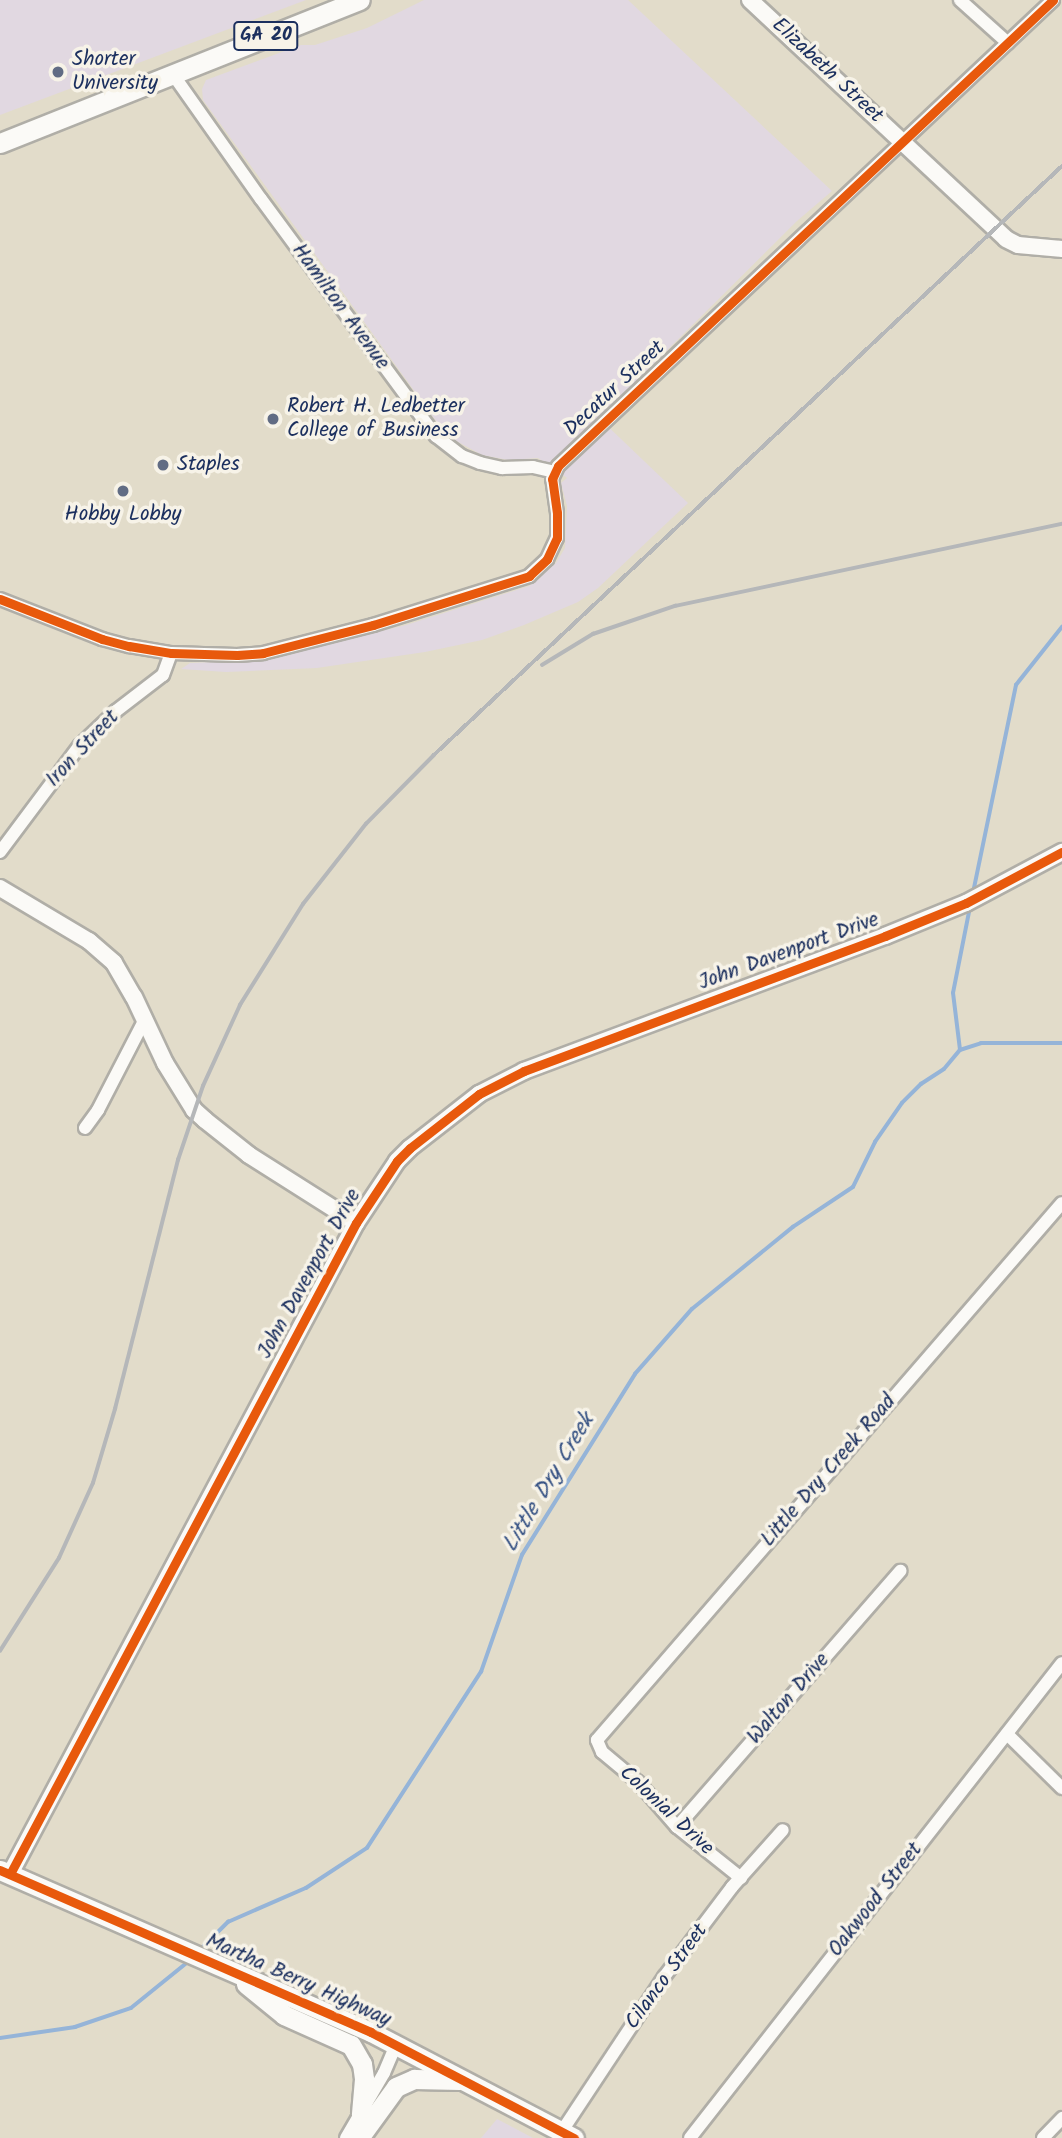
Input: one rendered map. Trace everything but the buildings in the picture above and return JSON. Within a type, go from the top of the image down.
[{"type":"main road","name":"GA 20","points":[[0,142],[360,0]]},
{"type":"main road","name":"Martha Berry Highway","points":[[5,1872],[135,1930],[217,1962],[261,1989],[396,2045],[568,2134]]},
{"type":"main road","points":[[261,1989],[284,2015],[351,2045],[362,2064],[365,2079],[361,2115]]},
{"type":"main road","points":[[359,2138],[396,2087],[414,2079],[465,2080]]},
{"type":"street","name":"Elizabeth Street","points":[[750,0],[996,228],[1018,245],[1062,249]]},
{"type":"street","points":[[960,0],[1009,43]]},
{"type":"street","name":"Decatur Street","points":[[554,472],[1053,0]]},
{"type":"street","name":"Hamilton Avenue","points":[[173,73],[261,199],[436,436],[462,456],[480,463],[502,468],[533,467],[554,472]]},
{"type":"street","points":[[0,598],[102,639],[171,653],[263,653],[373,625],[529,576],[547,559],[557,538],[557,513],[552,479],[554,472]]},
{"type":"street","name":"Iron Street","points":[[0,852],[80,745],[116,711],[163,675],[171,653]]},
{"type":"street","name":"John Davenport Drive","points":[[5,1872],[356,1223],[397,1161],[410,1148],[454,1111],[501,1081],[553,1058],[885,936],[966,903],[1062,852]]},
{"type":"street","points":[[0,888],[102,949],[123,976],[183,1093],[211,1126],[249,1155],[356,1223]]},
{"type":"street","points":[[85,1128],[99,1110],[144,1021]]},
{"type":"street","name":"Little Dry Creek Road","points":[[597,1740],[1062,1203]]},
{"type":"street","name":"Walton Drive","points":[[677,1827],[900,1572]]},
{"type":"street","name":"Oakwood Street","points":[[690,2138],[1062,1663]]},
{"type":"street","points":[[1007,1734],[1062,1788]]},
{"type":"street","name":"Colonial Drive","points":[[597,1740],[601,1752],[638,1782],[677,1827],[741,1878]]},
{"type":"street","name":"Cilanco Street","points":[[568,2134],[664,1977],[741,1878],[783,1830]]},
{"type":"street","points":[[346,2138],[361,2115],[396,2045]]},
{"type":"street","points":[[1043,2138],[1062,2118]]},
{"type":"shaded area","name":"Shorter University","points":[[0,0],[306,0],[0,115]]},
{"type":"shaded area","points":[[424,0],[628,0],[832,191],[797,221],[599,418],[688,503],[598,588],[578,602],[524,625],[482,640],[425,652],[317,668],[226,672],[181,669],[190,663],[263,660],[406,625],[529,586],[556,563],[565,548],[567,506],[561,483],[567,478],[538,458],[508,460],[482,455],[447,436],[203,100],[202,89],[206,80],[301,45],[315,45],[367,28]]},
{"type":"shaded area","points":[[497,2119],[533,2138],[481,2138]]},
{"type":"waterway","points":[[974,888],[1016,685],[1062,627]]},
{"type":"waterway","points":[[960,1050],[953,993],[969,912]]},
{"type":"waterway","name":"Little Dry Creek","points":[[200,1950],[228,1922],[306,1888],[367,1848],[481,1672],[522,1555],[635,1374],[692,1309],[793,1227],[853,1187],[875,1142],[902,1103],[921,1084],[944,1069],[960,1050],[981,1043],[1062,1043]]},
{"type":"waterway","name":"Little Dry Creek","points":[[0,2038],[75,2027],[131,2008],[189,1961]]},
{"type":"railway","points":[[0,1651],[59,1558],[93,1483],[115,1409],[178,1160],[203,1086],[240,1005],[303,904],[366,824],[434,755],[1062,166]]},
{"type":"railway","points":[[542,665],[593,634],[675,606],[1062,524]]},
{"type":"cycle path","points":[[0,599],[102,639],[129,646],[171,653],[237,655],[263,653],[373,625],[529,576],[547,559],[557,538],[557,513],[552,479],[558,466],[1053,0]]},
{"type":"cycle path","points":[[10,1874],[356,1223],[397,1161],[410,1148],[479,1094],[524,1071],[885,936],[966,903],[1062,852]]},
{"type":"cycle path","points":[[0,1870],[371,2032],[574,2138]]},
{"type":"place","name":"Shorter University","points":[[58,72]]},
{"type":"place","name":"Robert H. Ledbetter College of Business","points":[[273,419]]},
{"type":"place","name":"Staples","points":[[163,465]]},
{"type":"place","name":"Hobby Lobby","points":[[123,491]]}]
